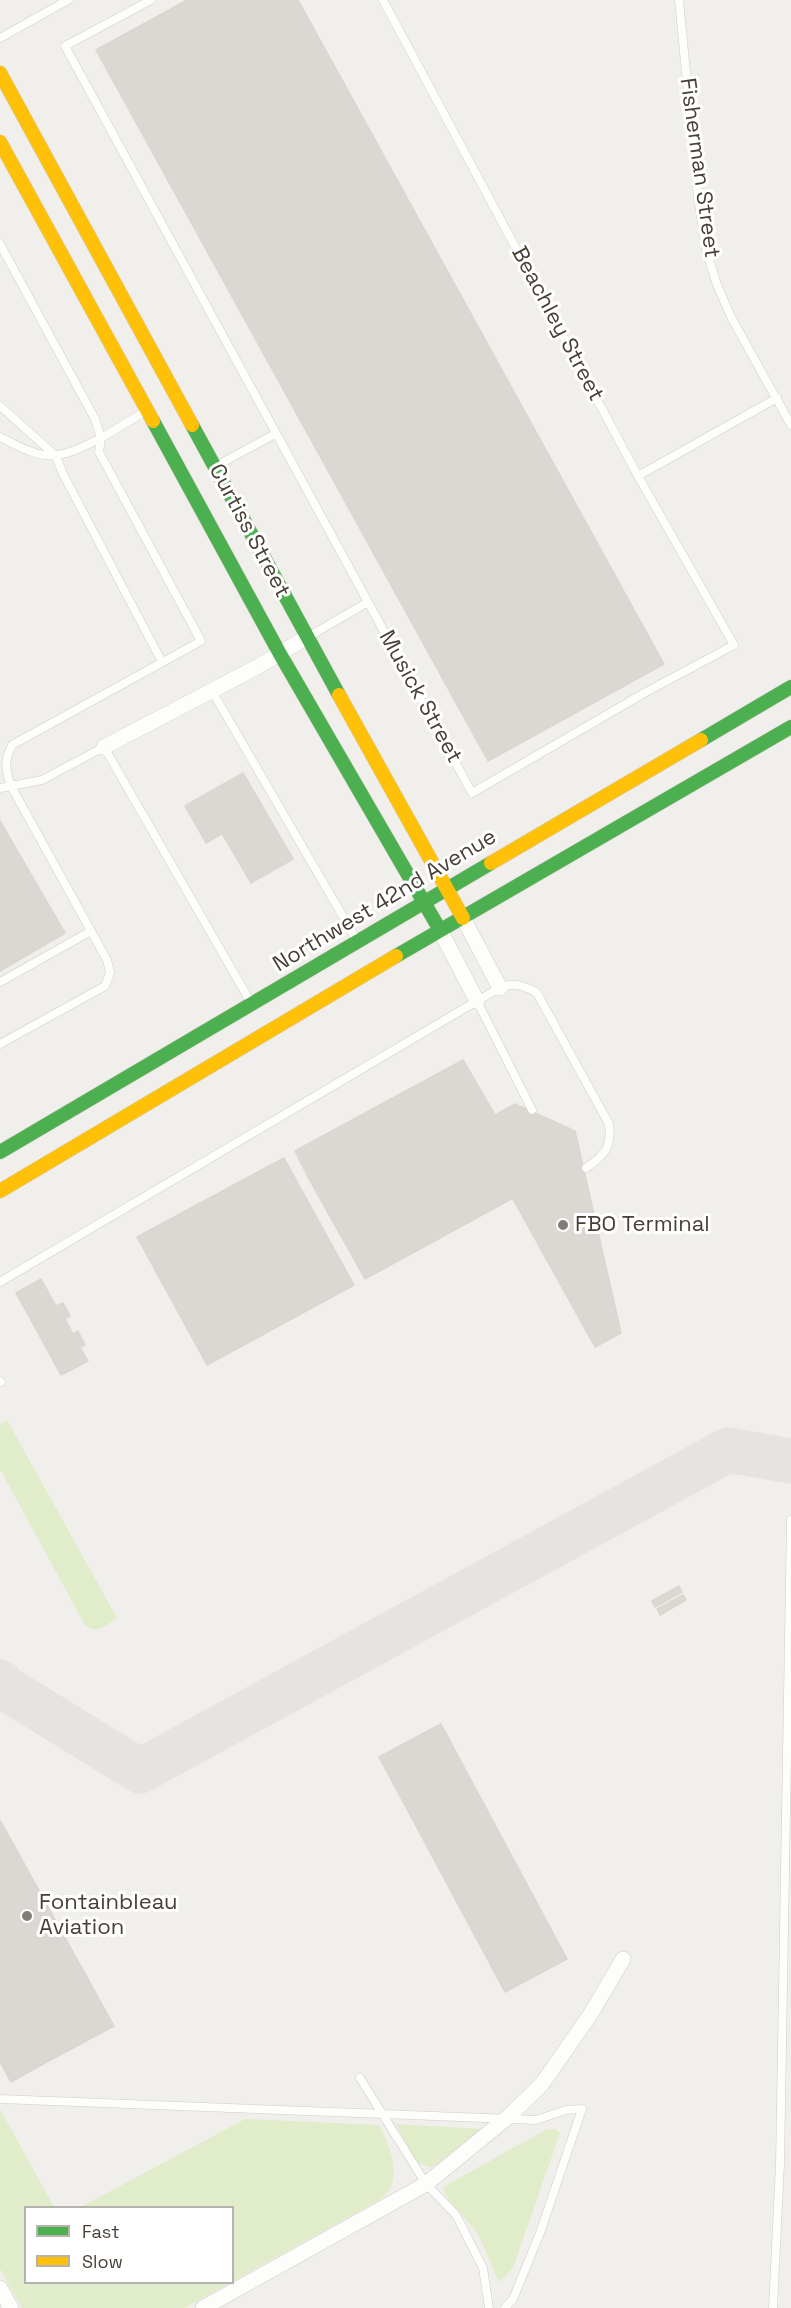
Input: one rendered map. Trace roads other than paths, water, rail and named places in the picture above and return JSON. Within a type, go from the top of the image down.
[{"type":"street","name":"Curtiss Street","points":[[0,73],[500,988]]},
{"type":"street","name":"Curtiss Street","points":[[2,152],[280,654],[424,901],[477,1001]]},
{"type":"street","points":[[104,747],[212,691],[307,637]]},
{"type":"street","name":"Northwest 42nd Avenue","points":[[0,1152],[791,687]]},
{"type":"street","points":[[0,1191],[440,930],[791,727]]},
{"type":"street","points":[[203,2308],[426,2184],[508,2117],[542,2084],[590,2015],[623,1959]]},
{"type":"street","points":[[0,2288],[11,2308]]},
{"type":"lane","points":[[0,38],[68,0]]},
{"type":"lane","points":[[151,0],[65,46],[368,602],[307,637]]},
{"type":"lane","name":"Beachley Street","points":[[383,0],[638,476],[734,645]]},
{"type":"lane","name":"Fisherman Street","points":[[679,0],[698,197],[706,249],[717,285],[731,317],[791,425]]},
{"type":"lane","points":[[0,243],[95,419],[101,438],[99,452],[201,641],[12,745],[5,758],[5,770],[11,786],[107,960],[110,973],[105,986],[0,1044]]},
{"type":"lane","points":[[638,476],[777,398]]},
{"type":"lane","points":[[0,406],[56,456],[62,472],[162,662]]},
{"type":"lane","points":[[0,438],[36,455],[56,456],[75,451],[147,411]]},
{"type":"lane","points":[[215,467],[275,434]]},
{"type":"lane","name":"Musick Street","points":[[368,602],[472,792],[646,692],[734,645]]},
{"type":"lane","points":[[212,691],[357,941]]},
{"type":"lane","points":[[0,788],[42,780],[104,747],[252,1005]]},
{"type":"lane","points":[[0,982],[91,931]]},
{"type":"lane","points":[[0,1282],[402,1044],[508,984],[523,984],[537,993],[609,1124],[611,1140],[605,1155],[586,1168]]},
{"type":"lane","points":[[477,1001],[532,1110]]},
{"type":"lane","points":[[773,2308],[780,2153],[791,1520]]},
{"type":"lane","points":[[360,2078],[426,2184],[456,2215],[483,2268],[489,2308]]},
{"type":"lane","points":[[0,2099],[381,2112],[536,2120],[566,2110],[582,2109],[540,2233],[513,2299],[505,2308]]},
{"type":"place","name":"FBO Terminal","points":[[563,1225]]},
{"type":"place","name":"Fontainbleau Aviation","points":[[27,1916]]}]
